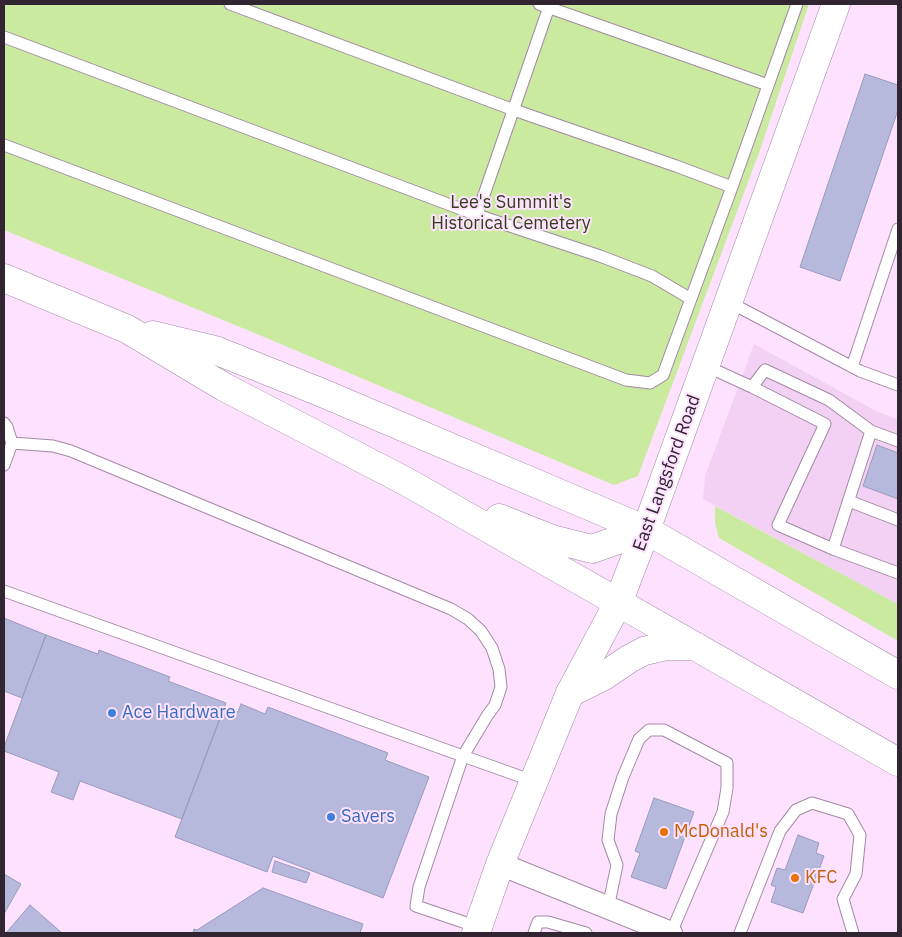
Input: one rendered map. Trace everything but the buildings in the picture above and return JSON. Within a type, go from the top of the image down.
[{"type":"main road","name":"East Langsford Road","points":[[477,930],[500,864],[570,693],[618,602],[646,530],[836,4]]},
{"type":"main road","points":[[4,278],[127,329],[224,387],[407,482],[898,762]]},
{"type":"main road","points":[[127,329],[216,350],[646,530],[898,675]]},
{"type":"main road","points":[[407,482],[552,539],[592,549],[646,530]]},
{"type":"main road","points":[[570,693],[604,676],[644,651],[666,646],[696,646]]},
{"type":"street","points":[[500,864],[671,933]]},
{"type":"lane","points":[[230,4],[514,110],[732,187]]},
{"type":"lane","points":[[4,145],[626,380],[650,383],[663,375],[797,4]]},
{"type":"lane","points":[[477,215],[514,110],[546,5],[768,85]]},
{"type":"lane","points":[[4,37],[477,215],[600,256],[652,276],[691,299]]},
{"type":"lane","points":[[852,367],[898,229]]},
{"type":"lane","points":[[729,302],[860,371],[898,385]]},
{"type":"lane","points":[[706,366],[825,424],[778,525],[833,549],[898,573]]},
{"type":"lane","points":[[752,387],[764,370],[829,400],[871,431],[898,441]]},
{"type":"lane","points":[[4,423],[12,443],[4,465]]},
{"type":"lane","points":[[833,549],[871,431]]},
{"type":"lane","points":[[12,443],[53,446],[71,450],[451,609],[468,619],[481,631],[492,648],[501,687],[495,705],[463,756],[419,887],[416,906],[477,930]]},
{"type":"lane","points":[[848,501],[898,520]]},
{"type":"lane","points":[[4,591],[534,781]]},
{"type":"lane","points":[[608,908],[617,865],[608,840],[611,814],[623,777],[639,738],[649,730],[664,730],[727,763],[727,788],[723,812],[671,933]]},
{"type":"lane","points":[[740,933],[780,831],[796,810],[812,803],[848,814],[860,835],[856,874],[842,900],[853,933]]},
{"type":"lane","points":[[534,933],[538,922],[548,922],[586,933]]},
{"type":"shaded area","points":[[754,344],[878,412],[898,419],[898,604],[703,499],[705,476]]},
{"type":"green space","name":"Lee's Summit's Historical Cemetery","points":[[4,4],[809,4],[760,150],[638,476],[614,485],[257,334],[4,230]]},
{"type":"green space","points":[[715,506],[898,604],[898,641],[719,538],[715,523]]},
{"type":"place","name":"Ace Hardware","points":[[112,713]]},
{"type":"place","name":"Savers","points":[[331,817]]},
{"type":"place","name":"McDonald's","points":[[664,832]]},
{"type":"place","name":"KFC","points":[[795,878]]}]
